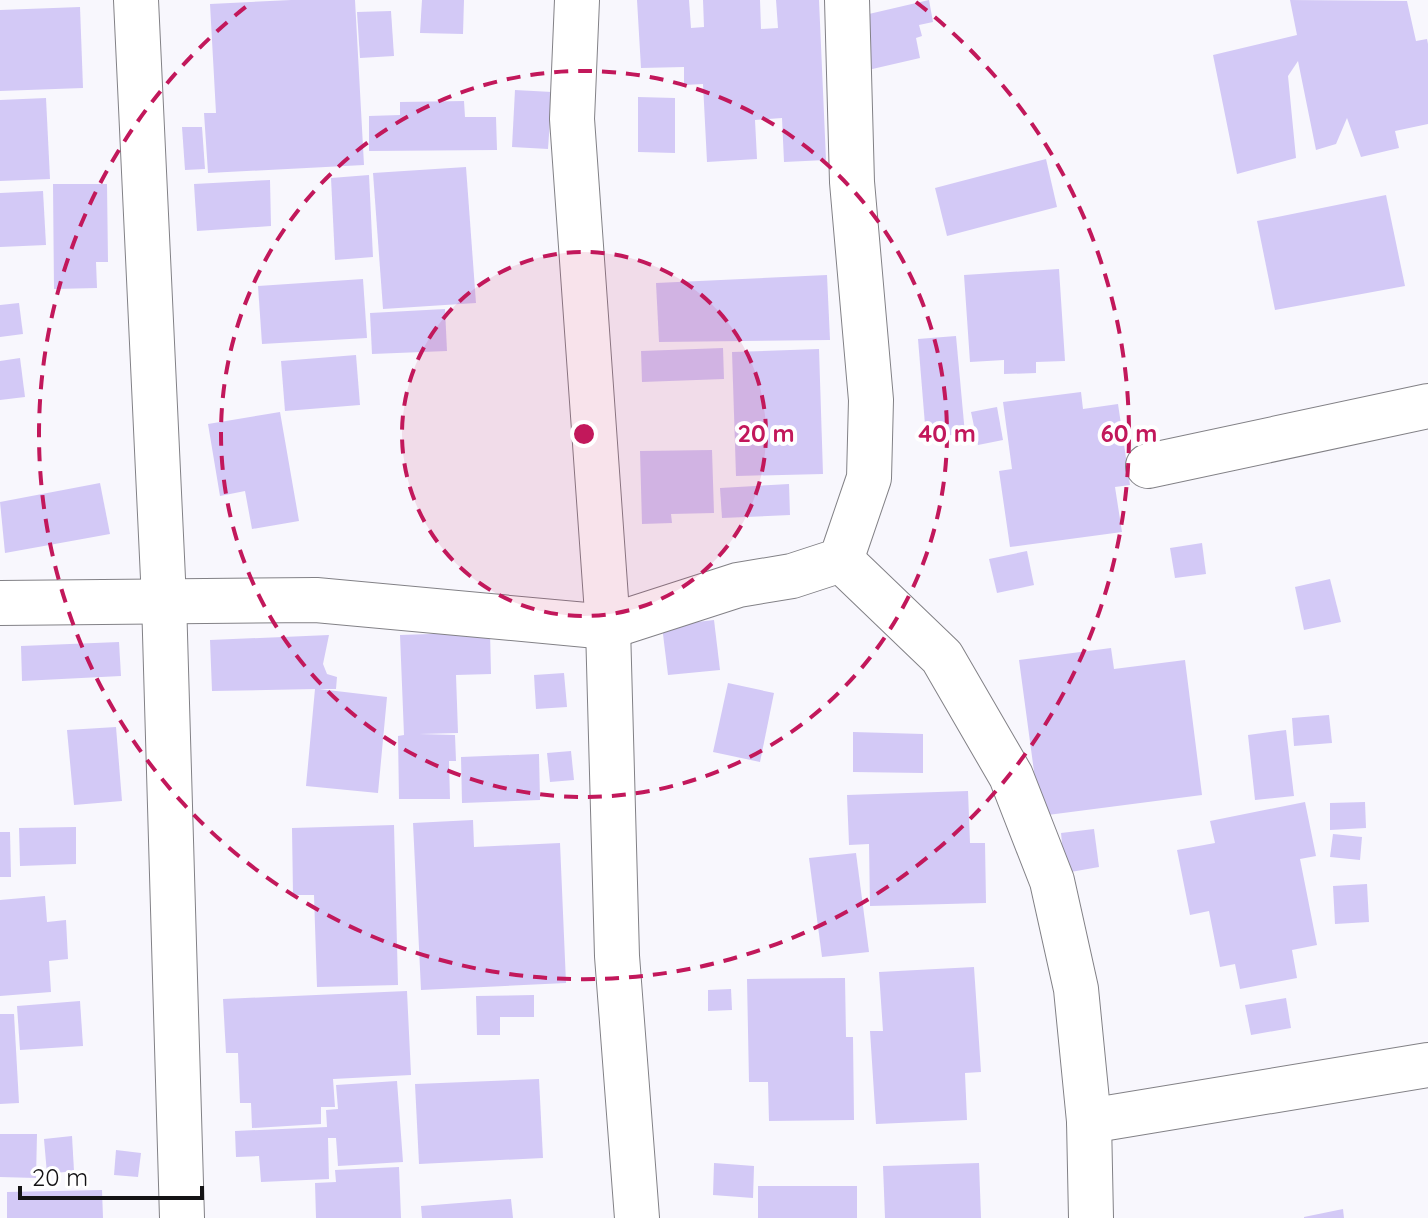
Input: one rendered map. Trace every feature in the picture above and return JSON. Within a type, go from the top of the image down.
[{"type":"street","points":[[136,0],[164,600],[182,1218]]},
{"type":"street","points":[[577,0],[572,119],[608,627],[617,956],[637,1218]]},
{"type":"street","points":[[841,560],[869,478],[871,400],[852,182],[847,0]]},
{"type":"street","points":[[1148,466],[1428,406]]},
{"type":"street","points":[[0,603],[316,600],[608,627],[738,585],[792,576],[841,560]]},
{"type":"street","points":[[841,560],[942,657],[1011,776],[1052,881],[1076,989],[1089,1121],[1091,1218]]},
{"type":"street","points":[[1089,1121],[1428,1065]]},
{"type":"building","points":[[355,0],[364,165],[208,173],[204,113],[216,113],[210,4]]},
{"type":"building","points":[[422,0],[464,0],[463,34],[420,33]]},
{"type":"building","points":[[637,0],[689,0],[691,28],[704,27],[703,0],[760,0],[761,29],[778,28],[776,0],[819,0],[826,160],[784,162],[782,118],[755,120],[757,159],[707,162],[703,84],[684,85],[684,67],[641,68]]},
{"type":"building","points":[[929,0],[933,22],[919,25],[922,36],[916,38],[920,58],[868,70],[856,17]]},
{"type":"building","points":[[1290,0],[1407,1],[1416,41],[1427,39],[1428,44],[1428,124],[1395,131],[1399,148],[1361,157],[1347,118],[1336,144],[1316,150],[1298,61],[1288,76],[1296,158],[1237,174],[1213,55],[1297,35]]},
{"type":"building","points":[[80,7],[83,88],[0,91],[0,10]]},
{"type":"building","points":[[391,11],[394,56],[360,58],[357,12]]},
{"type":"building","points":[[515,90],[552,92],[548,149],[512,147]]},
{"type":"building","points":[[638,97],[675,98],[675,153],[638,152]]},
{"type":"building","points":[[46,98],[50,179],[0,181],[0,100]]},
{"type":"building","points":[[464,101],[465,117],[496,117],[497,150],[369,151],[369,116],[400,115],[400,102]]},
{"type":"building","points":[[182,127],[202,127],[205,169],[185,170]]},
{"type":"building","points":[[1046,159],[1057,207],[947,236],[935,188]]},
{"type":"building","points":[[466,167],[476,303],[383,309],[373,173]]},
{"type":"building","points":[[369,175],[373,257],[335,260],[331,178]]},
{"type":"building","points":[[270,180],[271,226],[197,231],[194,184]]},
{"type":"building","points":[[53,184],[107,184],[108,262],[96,262],[97,288],[54,289]]},
{"type":"building","points":[[43,191],[46,245],[0,247],[0,193]]},
{"type":"building","points":[[1386,195],[1405,286],[1275,310],[1257,221]]},
{"type":"building","points":[[1059,269],[1065,361],[1036,362],[1036,373],[1004,374],[1004,360],[970,362],[964,275]]},
{"type":"building","points":[[827,275],[830,340],[659,342],[656,283]]},
{"type":"building","points":[[363,279],[367,338],[262,344],[258,286]]},
{"type":"building","points":[[19,303],[23,334],[0,337],[0,305]]},
{"type":"building","points":[[445,309],[447,351],[372,354],[370,313]]},
{"type":"building","points":[[956,336],[965,434],[926,437],[918,339]]},
{"type":"building","points":[[723,348],[724,379],[642,382],[641,351]]},
{"type":"building","points":[[819,349],[823,474],[736,476],[732,352]]},
{"type":"building","points":[[356,355],[360,405],[285,411],[281,361]]},
{"type":"building","points":[[20,358],[25,397],[0,400],[0,361]]},
{"type":"building","points":[[1081,392],[1083,409],[1118,404],[1130,485],[1115,487],[1122,532],[1010,547],[999,471],[1012,469],[1003,402]]},
{"type":"building","points":[[997,407],[1003,440],[978,445],[971,412]]},
{"type":"building","points":[[280,412],[299,521],[252,529],[245,491],[220,496],[208,424]]},
{"type":"building","points":[[712,450],[714,513],[671,514],[672,523],[642,524],[640,451]]},
{"type":"building","points":[[100,483],[110,534],[5,553],[0,502]]},
{"type":"building","points":[[789,484],[790,515],[722,518],[720,488]]},
{"type":"building","points":[[1202,543],[1206,574],[1175,578],[1170,548]]},
{"type":"building","points":[[1027,551],[1034,585],[997,593],[989,559]]},
{"type":"building","points":[[1330,579],[1341,622],[1304,630],[1295,587]]},
{"type":"building","points":[[714,620],[720,670],[668,675],[662,626]]},
{"type":"building","points":[[490,632],[491,674],[456,675],[458,733],[419,734],[455,735],[456,761],[449,761],[450,799],[399,799],[398,736],[404,735],[400,635]]},
{"type":"building","points":[[329,635],[323,664],[327,674],[337,677],[336,689],[319,689],[387,697],[378,793],[306,786],[315,689],[212,691],[210,640]]},
{"type":"building","points":[[119,642],[121,676],[22,681],[21,646]]},
{"type":"building","points":[[1111,648],[1114,669],[1185,660],[1202,795],[1040,816],[1019,660]]},
{"type":"building","points":[[564,673],[567,707],[536,709],[534,675]]},
{"type":"building","points":[[728,683],[774,693],[760,762],[713,752]]},
{"type":"building","points":[[1329,715],[1332,743],[1294,746],[1292,718]]},
{"type":"building","points":[[116,727],[122,801],[74,805],[67,730]]},
{"type":"building","points":[[1286,730],[1294,796],[1255,800],[1248,735]]},
{"type":"building","points":[[853,732],[923,734],[923,773],[853,772]]},
{"type":"building","points":[[571,751],[574,780],[550,782],[547,753]]},
{"type":"building","points":[[539,754],[540,800],[462,803],[461,757]]},
{"type":"building","points":[[968,791],[970,843],[985,843],[986,903],[870,906],[869,844],[849,845],[847,795]]},
{"type":"building","points":[[1305,802],[1316,856],[1300,859],[1317,945],[1292,950],[1297,978],[1240,989],[1235,964],[1220,967],[1209,911],[1190,915],[1177,850],[1215,843],[1210,821]]},
{"type":"building","points":[[1365,802],[1366,828],[1330,830],[1330,803]]},
{"type":"building","points":[[473,820],[474,847],[560,843],[566,983],[421,990],[413,823]]},
{"type":"building","points":[[394,825],[398,985],[317,987],[314,895],[293,895],[292,828]]},
{"type":"building","points":[[76,827],[76,864],[20,866],[19,828]]},
{"type":"building","points":[[1094,829],[1099,867],[1065,873],[1061,833]]},
{"type":"building","points":[[0,832],[10,832],[11,877],[0,877]]},
{"type":"building","points":[[1333,834],[1362,837],[1360,860],[1330,857]]},
{"type":"building","points":[[856,853],[869,952],[822,957],[809,858]]},
{"type":"building","points":[[1367,884],[1369,922],[1335,924],[1333,886]]},
{"type":"building","points":[[45,896],[47,922],[66,920],[68,959],[49,961],[51,992],[0,996],[0,900]]},
{"type":"building","points":[[974,967],[981,1072],[965,1073],[967,1120],[876,1124],[870,1031],[883,1031],[879,972]]},
{"type":"building","points":[[845,978],[846,1037],[853,1037],[854,1120],[769,1121],[768,1082],[749,1082],[747,979]]},
{"type":"building","points":[[731,989],[732,1010],[708,1011],[708,990]]},
{"type":"building","points":[[407,991],[411,1075],[333,1079],[335,1107],[321,1107],[321,1124],[252,1128],[251,1103],[240,1103],[238,1053],[226,1053],[223,999]]},
{"type":"building","points":[[534,995],[534,1017],[500,1017],[500,1035],[477,1035],[476,996]]},
{"type":"building","points":[[1286,998],[1291,1028],[1251,1035],[1245,1005]]},
{"type":"building","points":[[80,1001],[83,1046],[20,1050],[17,1006]]},
{"type":"building","points":[[0,1014],[14,1014],[19,1103],[0,1104]]},
{"type":"building","points":[[539,1079],[543,1158],[419,1164],[415,1084]]},
{"type":"building","points":[[397,1081],[403,1162],[338,1166],[336,1138],[328,1138],[329,1179],[261,1182],[259,1156],[236,1157],[235,1131],[327,1127],[326,1110],[338,1109],[336,1085]]},
{"type":"building","points":[[0,1134],[37,1134],[36,1178],[0,1177]]},
{"type":"building","points":[[72,1136],[74,1171],[47,1174],[44,1139]]},
{"type":"building","points":[[116,1150],[141,1153],[138,1177],[114,1175]]},
{"type":"building","points":[[714,1163],[754,1166],[753,1198],[713,1195]]},
{"type":"building","points":[[979,1163],[981,1218],[885,1218],[883,1166]]},
{"type":"building","points":[[399,1167],[401,1218],[316,1218],[315,1183],[336,1182],[335,1170]]},
{"type":"building","points":[[758,1186],[857,1186],[857,1218],[758,1218]]},
{"type":"building","points":[[102,1190],[103,1218],[7,1218],[7,1192]]},
{"type":"building","points":[[511,1199],[513,1218],[422,1218],[421,1206]]},
{"type":"building","points":[[1343,1209],[1344,1218],[1304,1218],[1304,1217]]}]
